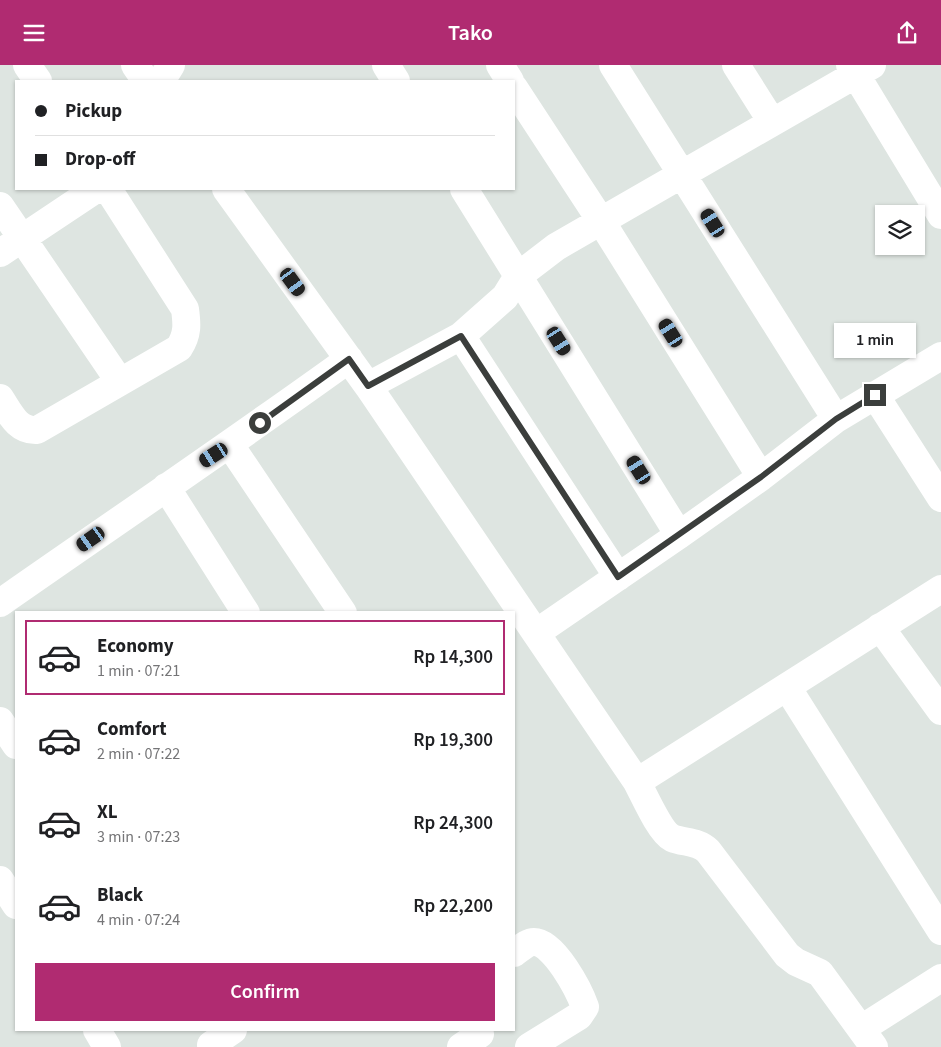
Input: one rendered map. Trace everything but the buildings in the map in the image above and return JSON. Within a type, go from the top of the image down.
[{"type":"lane","points":[[27,65],[37,80]]},
{"type":"lane","points":[[135,65],[145,80]]},
{"type":"lane","points":[[161,80],[171,65]]},
{"type":"lane","points":[[386,65],[395,80]]},
{"type":"lane","points":[[500,65],[509,80]]},
{"type":"lane","points":[[613,65],[836,419]]},
{"type":"lane","points":[[736,65],[772,122]]},
{"type":"lane","points":[[368,386],[461,336],[505,297],[518,275],[556,247],[772,122],[859,68],[941,215]]},
{"type":"lane","points":[[515,90],[601,221],[761,477]]},
{"type":"lane","points":[[11,247],[95,190]]},
{"type":"lane","points":[[0,398],[17,423],[29,430],[37,430],[179,348],[185,338],[188,327],[185,309],[109,190]]},
{"type":"lane","points":[[227,190],[368,386],[637,782],[665,833],[675,839],[699,845],[708,851],[787,955],[820,973],[868,1038],[941,977]]},
{"type":"lane","points":[[465,190],[679,535]]},
{"type":"lane","points":[[0,206],[11,247],[120,382]]},
{"type":"lane","points":[[461,336],[618,577]]},
{"type":"lane","points":[[536,633],[761,477],[836,419],[941,356]]},
{"type":"lane","points":[[0,603],[166,487],[230,445],[349,359]]},
{"type":"lane","points":[[875,395],[941,498]]},
{"type":"lane","points":[[230,445],[342,611]]},
{"type":"lane","points":[[166,487],[245,611]]},
{"type":"lane","points":[[637,782],[941,589]]},
{"type":"lane","points":[[880,627],[941,711]]},
{"type":"lane","points":[[787,687],[941,931]]},
{"type":"lane","points":[[0,721],[15,744]]},
{"type":"lane","points":[[0,880],[15,903]]},
{"type":"lane","points":[[515,952],[531,942],[550,948],[580,993],[585,1007],[579,1016],[529,1047]]},
{"type":"lane","points":[[97,1031],[108,1047]]},
{"type":"lane","points":[[211,1045],[232,1031]]},
{"type":"route","points":[[260,423],[349,359],[368,386],[461,336],[618,577],[761,477],[836,419],[875,395]]}]
